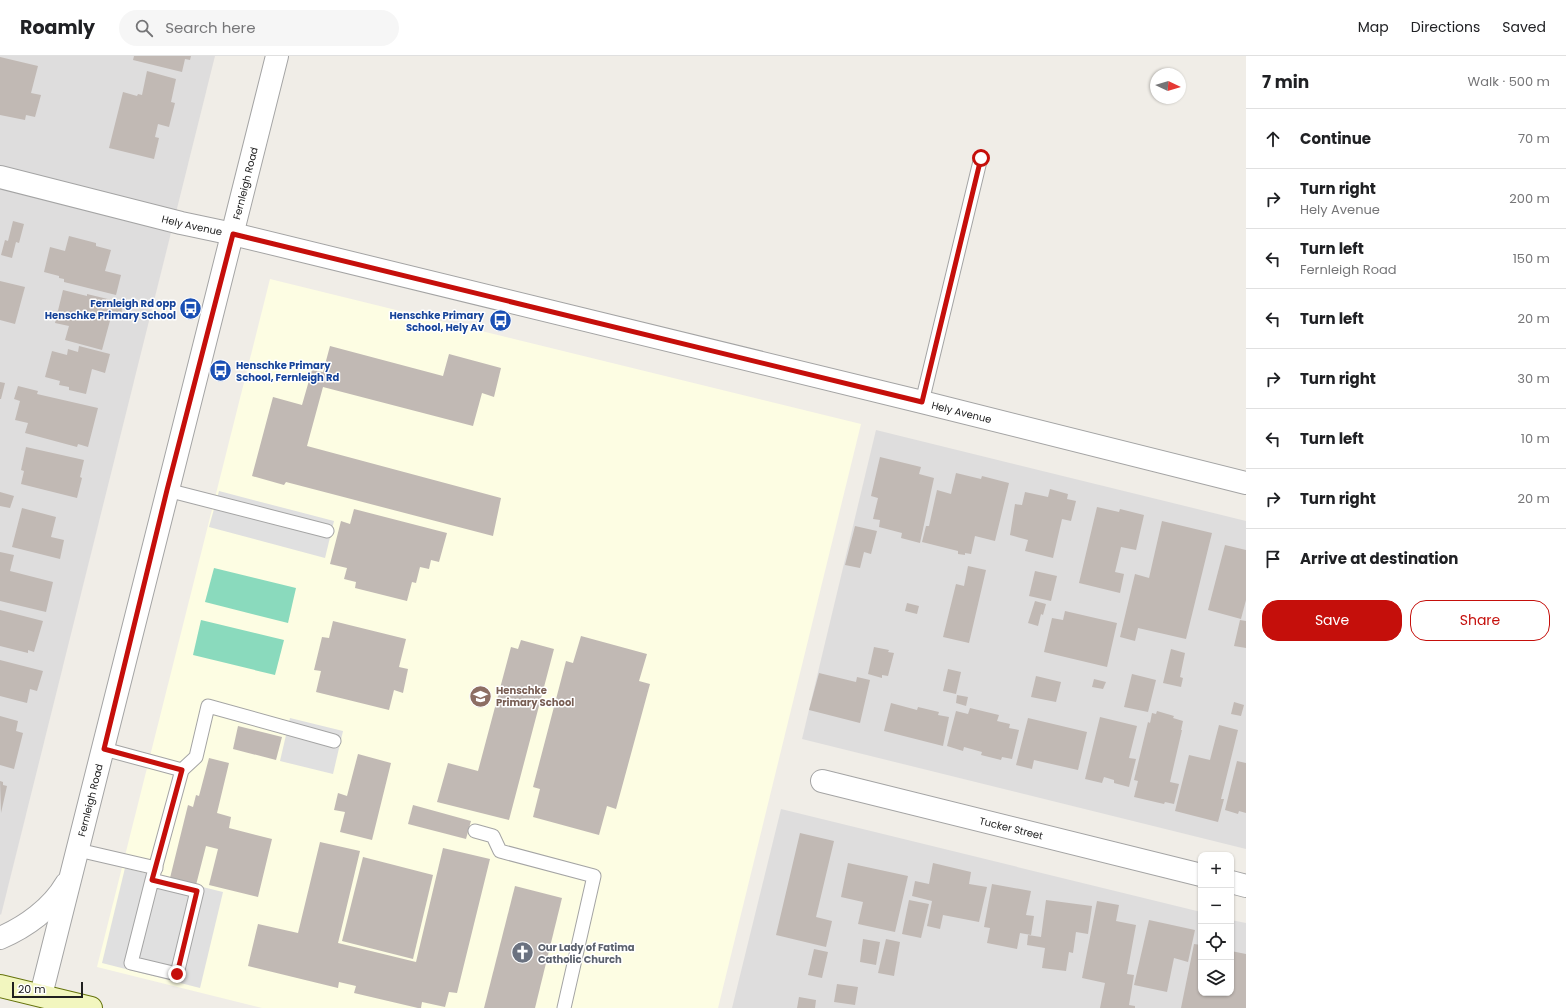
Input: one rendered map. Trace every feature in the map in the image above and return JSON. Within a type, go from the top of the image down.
[{"type":"main road","points":[[0,986],[40,1002],[92,1008]]},
{"type":"street","name":"Fernleigh Road","points":[[40,1002],[104,749],[167,490],[277,56]]},
{"type":"street","name":"Hely Avenue","points":[[0,176],[181,223],[233,234],[922,402],[1246,483]]},
{"type":"street","name":"Tucker Street","points":[[822,781],[1198,874]]},
{"type":"street","points":[[0,938],[27,923],[47,908],[61,892],[73,871]]},
{"type":"street","points":[[1234,883],[1246,886]]},
{"type":"lane","points":[[922,402],[981,158]]},
{"type":"lane","points":[[167,490],[327,531]]},
{"type":"lane","points":[[78,850],[154,874],[197,891],[177,974],[131,963],[154,874],[182,770],[196,757],[208,706],[334,741]]},
{"type":"lane","points":[[104,749],[182,770]]},
{"type":"lane","points":[[475,831],[493,836],[500,852],[594,876],[564,1008]]},
{"type":"shaded area","points":[[0,56],[215,56],[1,915],[0,914]]},
{"type":"shaded area","name":"Henschke Primary School","points":[[270,279],[861,424],[718,1008],[262,1008],[97,967]]},
{"type":"shaded area","points":[[876,430],[1246,521],[1246,849],[802,739]]},
{"type":"shaded area","points":[[219,491],[334,521],[325,558],[209,527]]},
{"type":"shaded area","points":[[290,718],[343,731],[333,774],[280,761]]},
{"type":"shaded area","points":[[781,809],[1198,911],[1198,996],[1234,996],[1234,921],[1246,923],[1246,1008],[732,1008]]},
{"type":"shaded area","points":[[125,868],[223,892],[200,988],[102,963]]},
{"type":"green space","points":[[214,568],[296,588],[288,623],[205,602]]},
{"type":"green space","points":[[201,620],[284,640],[275,675],[193,655]]},
{"type":"building","points":[[134,56],[191,56],[190,60],[185,59],[182,72],[133,60]]},
{"type":"building","points":[[0,57],[38,66],[31,93],[41,95],[35,117],[26,115],[25,120],[0,115]]},
{"type":"building","points":[[147,71],[176,79],[171,102],[175,103],[169,127],[158,124],[155,137],[159,138],[154,159],[109,148],[123,92],[137,96],[138,94],[142,95]]},
{"type":"building","points":[[13,221],[24,224],[19,243],[16,242],[12,258],[1,255],[5,240],[8,241]]},
{"type":"building","points":[[69,236],[96,243],[96,246],[111,250],[105,271],[121,275],[116,295],[64,282],[64,279],[59,278],[59,276],[44,272],[50,247],[65,251]]},
{"type":"building","points":[[0,281],[25,287],[15,324],[0,320]]},
{"type":"building","points":[[63,290],[124,303],[119,320],[111,317],[102,350],[65,340],[69,326],[55,323]]},
{"type":"building","points":[[79,346],[110,354],[105,373],[92,369],[86,394],[69,390],[69,387],[59,385],[60,381],[45,377],[52,351],[67,355],[68,349],[78,352]]},
{"type":"building","points":[[330,346],[443,376],[449,354],[501,368],[494,397],[482,393],[473,426],[323,387],[307,446],[501,498],[493,536],[286,482],[284,485],[252,476],[273,397],[302,405],[312,370],[323,372]]},
{"type":"building","points":[[0,382],[5,383],[1,399],[0,399]]},
{"type":"building","points":[[18,386],[38,391],[37,394],[98,408],[88,447],[78,444],[77,447],[25,433],[28,423],[15,420],[20,401],[14,399]]},
{"type":"building","points":[[26,447],[84,460],[80,477],[82,478],[77,498],[21,484],[24,471],[21,470]]},
{"type":"building","points":[[880,457],[921,467],[919,474],[934,478],[920,543],[901,538],[902,533],[879,527],[880,520],[873,519],[878,498],[871,496]]},
{"type":"building","points":[[956,473],[981,479],[982,476],[1009,483],[995,541],[975,536],[971,554],[965,553],[965,555],[958,554],[958,551],[922,542],[926,526],[929,526],[937,490],[951,494]]},
{"type":"building","points":[[1050,489],[1068,494],[1067,499],[1076,501],[1071,521],[1062,519],[1053,558],[1025,551],[1028,540],[1010,535],[1015,504],[1022,505],[1025,492],[1048,497]]},
{"type":"building","points":[[0,492],[14,496],[10,508],[0,506]]},
{"type":"building","points":[[1097,507],[1119,512],[1120,509],[1144,515],[1136,550],[1121,547],[1115,572],[1124,574],[1120,593],[1079,583]]},
{"type":"building","points":[[22,508],[56,517],[51,537],[64,540],[60,559],[12,547]]},
{"type":"building","points":[[354,509],[447,533],[439,562],[431,560],[429,569],[420,567],[416,583],[412,582],[407,601],[355,588],[356,582],[344,579],[347,568],[330,564],[341,521],[350,524]]},
{"type":"building","points":[[1162,521],[1212,533],[1186,639],[1138,628],[1135,641],[1120,637],[1135,574],[1149,578]]},
{"type":"building","points":[[855,526],[877,531],[871,554],[864,552],[860,568],[845,565]]},
{"type":"building","points":[[1225,545],[1246,550],[1246,600],[1241,619],[1208,610]]},
{"type":"building","points":[[0,552],[14,555],[10,571],[53,582],[46,612],[0,601]]},
{"type":"building","points":[[968,566],[986,570],[969,643],[943,637],[956,584],[964,586]]},
{"type":"building","points":[[1035,571],[1057,576],[1051,601],[1029,596]]},
{"type":"building","points":[[1035,601],[1046,604],[1043,615],[1041,614],[1038,626],[1028,623]]},
{"type":"building","points":[[907,603],[919,606],[917,614],[905,611]]},
{"type":"building","points":[[0,610],[43,621],[34,652],[28,650],[28,653],[0,646]]},
{"type":"building","points":[[1065,611],[1117,623],[1107,667],[1044,652],[1052,618],[1063,620]]},
{"type":"building","points":[[1240,620],[1246,621],[1246,648],[1234,646]]},
{"type":"building","points":[[333,621],[406,639],[399,667],[408,669],[403,693],[394,690],[389,710],[316,692],[321,671],[314,670],[322,637],[329,638]]},
{"type":"building","points":[[581,636],[647,654],[639,681],[650,684],[616,809],[607,806],[599,835],[533,817],[540,789],[533,787],[566,661],[573,663]]},
{"type":"building","points":[[521,640],[554,649],[509,820],[437,802],[448,763],[478,771],[511,647],[518,649]]},
{"type":"building","points":[[874,647],[889,650],[888,652],[894,653],[888,676],[882,675],[882,678],[868,674]]},
{"type":"building","points":[[1171,649],[1185,653],[1180,677],[1183,678],[1181,687],[1163,683]]},
{"type":"building","points":[[0,660],[43,671],[37,691],[30,689],[27,703],[0,696]]},
{"type":"building","points":[[948,669],[961,672],[956,694],[943,691]]},
{"type":"building","points":[[819,673],[856,682],[857,677],[870,680],[860,723],[809,710]]},
{"type":"building","points":[[1132,674],[1156,680],[1148,712],[1124,707]]},
{"type":"building","points":[[1036,676],[1061,682],[1056,702],[1031,697]]},
{"type":"building","points":[[1094,679],[1106,682],[1103,689],[1092,687]]},
{"type":"building","points":[[957,695],[968,697],[966,706],[956,703]]},
{"type":"building","points":[[1234,702],[1244,705],[1241,716],[1231,714]]},
{"type":"building","points":[[891,703],[917,710],[918,707],[939,712],[938,715],[949,717],[943,746],[884,731]]},
{"type":"building","points":[[970,708],[999,715],[997,721],[1010,724],[1009,728],[1019,730],[1012,759],[1002,757],[1001,760],[981,755],[982,752],[964,747],[963,751],[947,746],[956,711],[968,714]]},
{"type":"building","points":[[1157,711],[1174,716],[1173,718],[1183,721],[1170,782],[1179,784],[1174,804],[1165,802],[1164,804],[1134,797],[1138,781],[1134,780],[1148,722],[1150,723],[1152,713],[1156,714]]},
{"type":"building","points":[[0,716],[18,721],[16,731],[23,733],[14,769],[0,765]]},
{"type":"building","points":[[1100,717],[1137,726],[1129,758],[1136,759],[1129,787],[1114,783],[1114,780],[1104,777],[1102,783],[1085,779]]},
{"type":"building","points":[[1028,718],[1087,732],[1078,770],[1034,760],[1032,769],[1016,765]]},
{"type":"building","points":[[1219,725],[1238,730],[1221,799],[1224,799],[1218,822],[1175,811],[1189,755],[1210,760]]},
{"type":"building","points":[[238,726],[282,737],[276,760],[233,749]]},
{"type":"building","points":[[358,754],[391,763],[372,840],[340,832],[345,812],[334,810],[338,793],[347,796]]},
{"type":"building","points":[[209,758],[229,763],[217,813],[231,817],[229,828],[272,839],[258,897],[209,885],[218,849],[206,846],[196,885],[170,878],[188,805],[193,807],[196,795],[199,796]]},
{"type":"building","points":[[1237,761],[1246,763],[1246,813],[1239,811],[1238,814],[1225,810]]},
{"type":"building","points":[[0,781],[3,782],[3,785],[7,786],[1,813]]},
{"type":"building","points":[[413,805],[471,821],[466,839],[408,824]]},
{"type":"building","points":[[800,833],[834,841],[816,917],[832,921],[826,947],[776,935]]},
{"type":"building","points":[[320,842],[360,851],[338,943],[416,962],[443,848],[490,859],[457,993],[449,992],[445,1007],[422,1002],[421,1008],[418,1008],[354,993],[356,986],[339,982],[338,988],[248,966],[258,924],[298,933]]},
{"type":"building","points":[[363,857],[433,875],[413,959],[342,941]]},
{"type":"building","points":[[848,863],[908,876],[895,932],[858,924],[863,902],[841,897]]},
{"type":"building","points":[[933,863],[971,872],[969,884],[987,887],[979,922],[943,915],[940,929],[927,926],[932,901],[912,896],[915,881],[929,884]]},
{"type":"building","points":[[992,884],[1031,891],[1026,915],[1034,916],[1031,935],[1020,933],[1017,949],[987,943],[990,928],[984,927]]},
{"type":"building","name":"Our Lady of Fatima Catholic Church","points":[[515,886],[562,898],[535,1008],[484,1008]]},
{"type":"building","points":[[909,900],[929,904],[921,938],[902,934]]},
{"type":"building","points":[[1046,900],[1092,906],[1088,934],[1076,932],[1073,953],[1069,952],[1066,971],[1042,968],[1045,948],[1027,945],[1028,935],[1041,937]]},
{"type":"building","points":[[1097,901],[1119,905],[1116,921],[1136,925],[1127,974],[1134,975],[1129,1005],[1135,1006],[1135,1008],[1100,1008],[1105,983],[1082,978]]},
{"type":"building","points":[[1149,920],[1195,930],[1188,962],[1174,958],[1167,992],[1134,985]]},
{"type":"building","points":[[863,939],[880,942],[876,965],[860,962]]},
{"type":"building","points":[[886,939],[900,942],[894,976],[878,973]]},
{"type":"building","points":[[1194,944],[1198,945],[1198,996],[1234,996],[1234,952],[1246,954],[1246,1008],[1181,1008]]},
{"type":"building","points":[[814,949],[828,952],[822,978],[808,975]]},
{"type":"building","points":[[837,984],[858,987],[855,1005],[834,1002]]},
{"type":"building","points":[[799,997],[816,1000],[815,1008],[797,1008]]},
{"type":"place","name":"Fernleigh Rd opp Henschke Primary School","points":[[191,309]]},
{"type":"place","name":"Henschke Primary School, Hely Av","points":[[500,321]]},
{"type":"place","name":"Henschke Primary School, Fernleigh Rd","points":[[221,371]]},
{"type":"place","name":"Henschke Primary School","points":[[480,696]]},
{"type":"place","name":"Our Lady of Fatima Catholic Church","points":[[523,953]]},
{"type":"route","points":[[177,974],[197,891],[152,880],[182,770],[104,749],[167,490],[233,234],[922,402],[981,158]]}]
